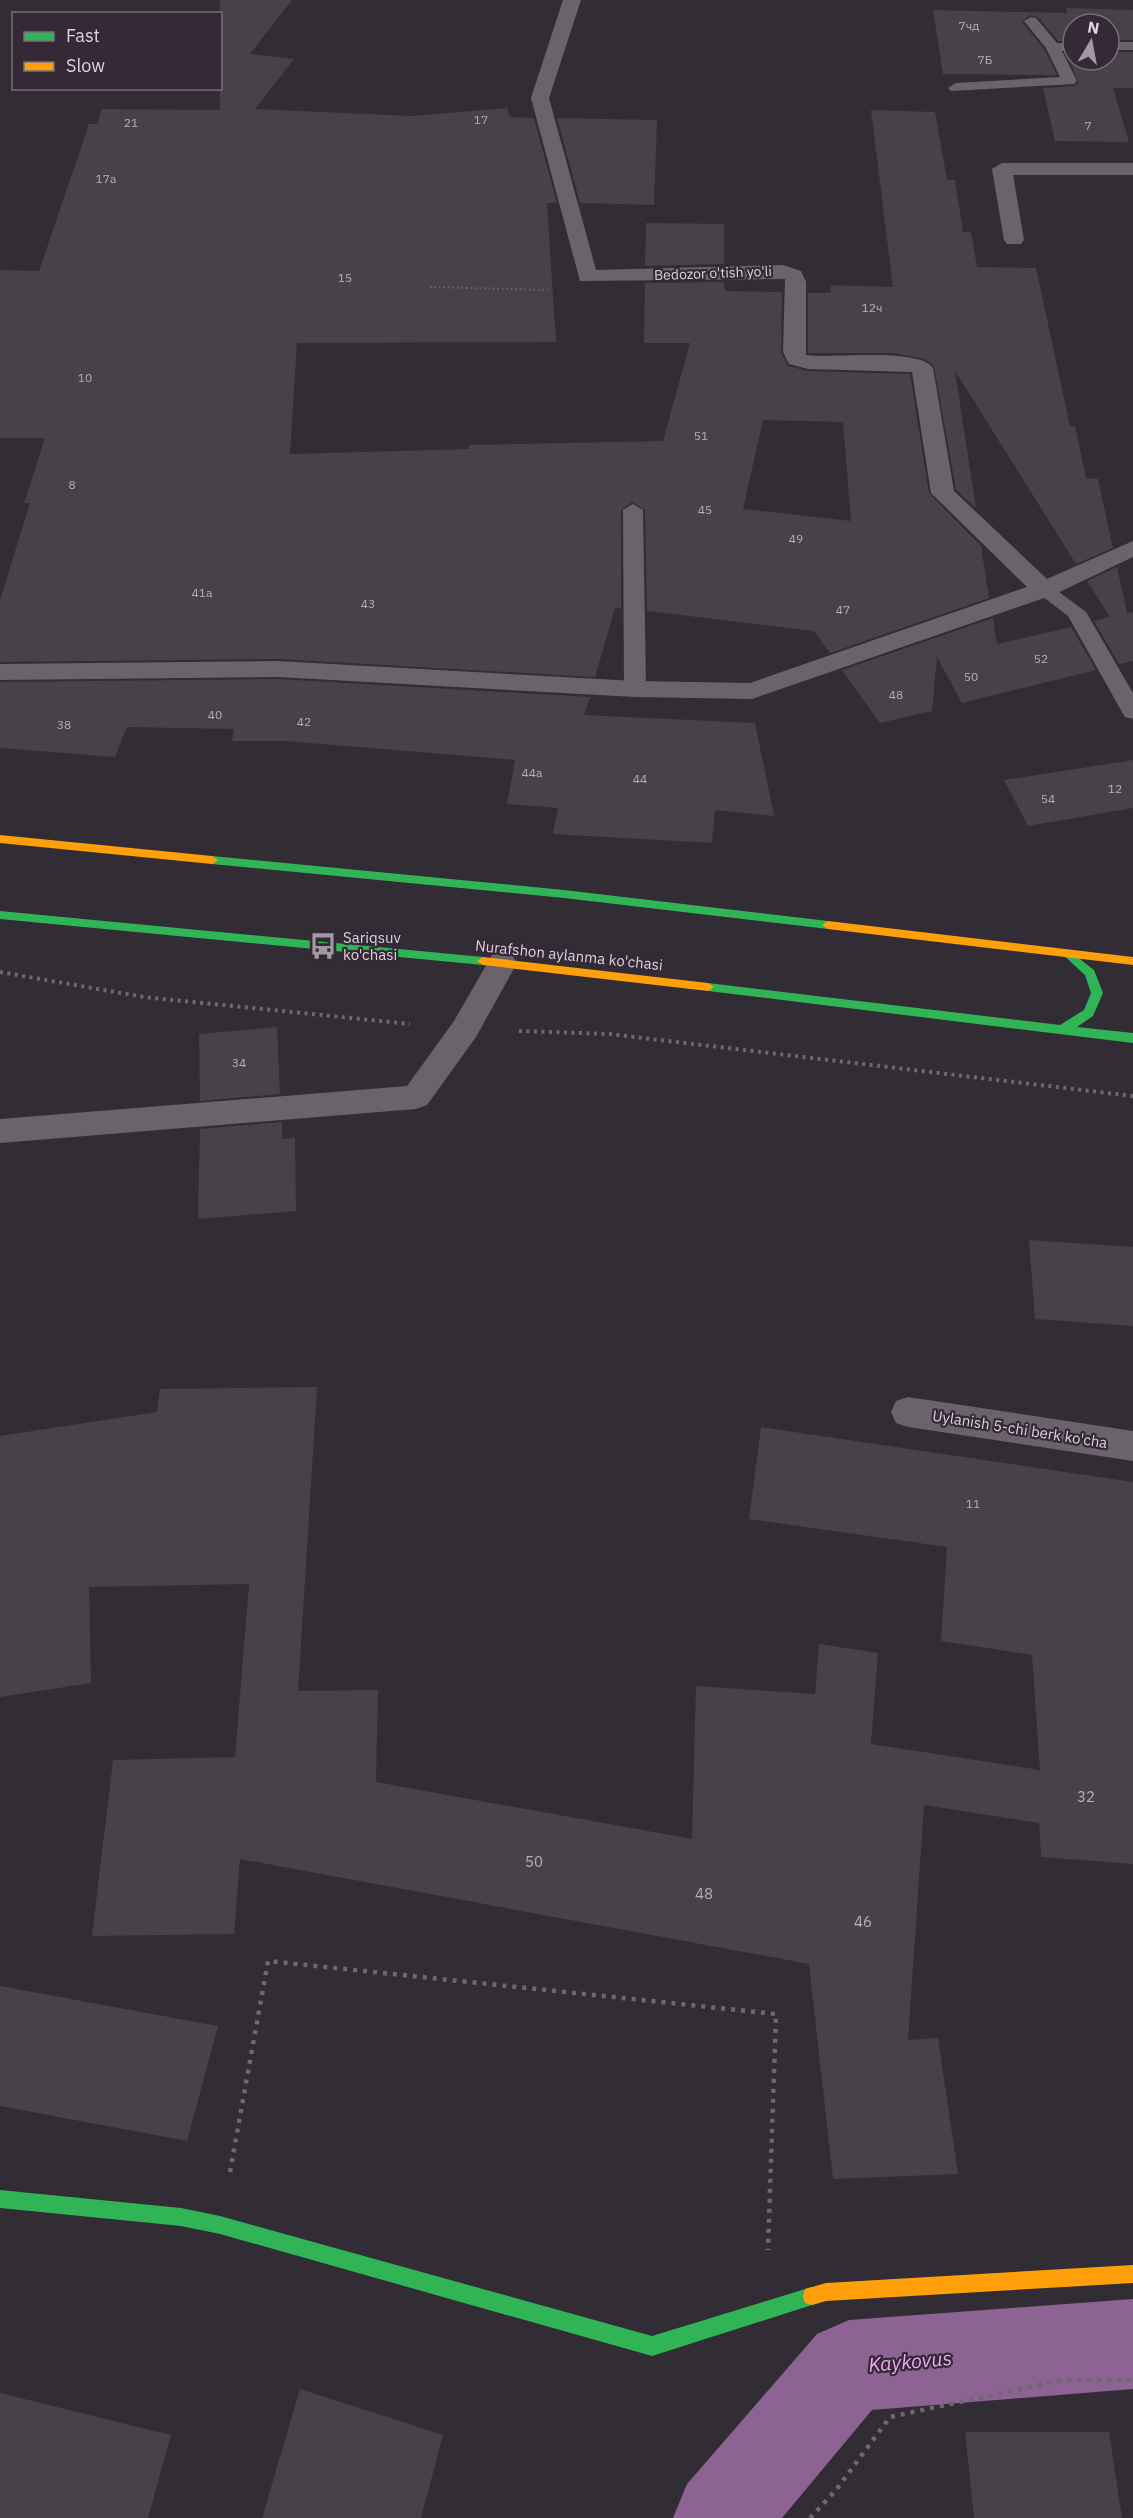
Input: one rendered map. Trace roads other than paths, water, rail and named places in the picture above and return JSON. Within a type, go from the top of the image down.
[{"type":"main road","points":[[0,840],[564,894],[1133,961]]},
{"type":"main road","name":"Nurafshon aylanma ko'chasi","points":[[0,915],[502,963],[1133,1038]]},
{"type":"main road","points":[[1063,1029],[1087,1016],[1095,1006],[1099,993],[1089,970],[1067,953]]},
{"type":"main road","points":[[0,2199],[181,2217],[220,2225],[652,2346],[766,2308],[825,2292],[1133,2274]]},
{"type":"street","name":"Bedozor o'tish yo'li","points":[[573,0],[540,98],[587,277],[783,271],[794,275],[796,282],[794,352],[797,359],[808,362],[905,363],[922,369],[943,493],[1044,590]]},
{"type":"street","points":[[1014,240],[1002,169],[1133,169]]},
{"type":"street","points":[[0,672],[278,669],[635,689],[752,691],[1044,590],[1133,548]]},
{"type":"street","points":[[0,1131],[416,1097],[465,1029],[502,963]]},
{"type":"street","name":"Uylanish 5-chi berk ko'cha","points":[[908,1412],[1133,1446]]},
{"type":"lane","points":[[956,88],[1069,81],[1053,47],[1031,21]]},
{"type":"lane","points":[[1053,47],[1061,47]]},
{"type":"lane","points":[[633,510],[635,689]]},
{"type":"lane","points":[[1044,590],[1076,612],[1133,712]]},
{"type":"waterway","name":"Kaykovus","points":[[721,2518],[849,2366],[1133,2344]]},
{"type":"place","name":"Sariqsuv ko'chasi","points":[[323,946]]}]
